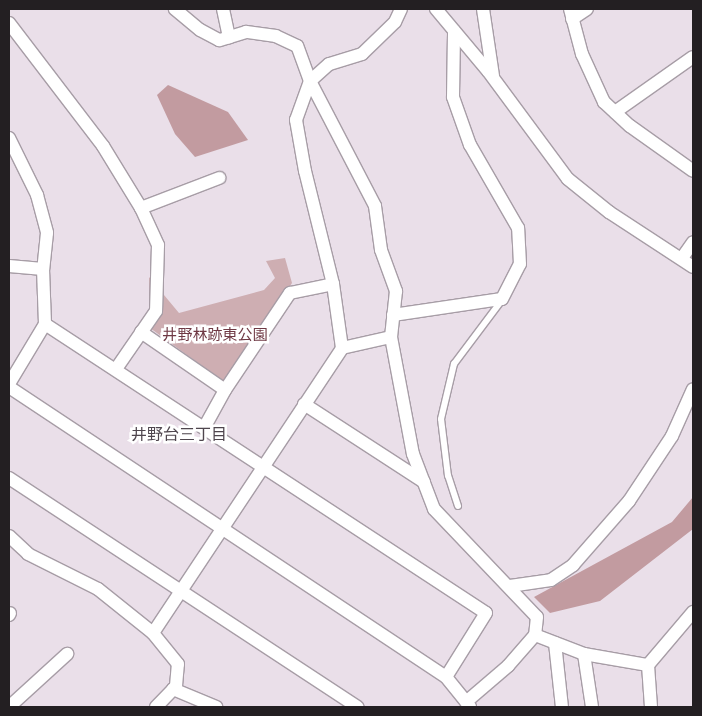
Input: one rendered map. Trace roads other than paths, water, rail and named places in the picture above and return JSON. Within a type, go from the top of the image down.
[{"type":"street","points":[[9,138],[36,194],[46,233],[43,269],[45,324],[9,385],[220,530],[446,677],[468,704],[508,666],[535,635],[537,617],[510,586],[434,509],[413,454],[391,337],[396,291],[380,250],[375,206],[310,81],[297,46],[276,36],[246,32],[219,40],[175,9]]},
{"type":"street","points":[[223,9],[230,37]]},
{"type":"street","points":[[153,633],[342,348],[333,284],[305,171],[296,120],[310,81],[329,64],[362,54],[395,22],[401,9]]},
{"type":"street","points":[[436,9],[494,81],[568,179],[609,212],[682,258],[693,267]]},
{"type":"street","points":[[483,9],[494,81]]},
{"type":"street","points":[[587,9],[571,14],[582,54],[604,102],[693,171]]},
{"type":"street","points":[[9,23],[103,146],[141,208],[158,245],[156,311],[116,368]]},
{"type":"street","points":[[393,315],[502,299],[520,264],[518,228],[470,145],[453,97],[454,31]]},
{"type":"street","points":[[615,112],[693,57]]},
{"type":"street","points":[[141,208],[219,178]]},
{"type":"street","points":[[682,258],[693,242]]},
{"type":"street","points":[[9,266],[43,269]]},
{"type":"street","points":[[204,428],[225,390],[290,293],[333,284]]},
{"type":"street","points":[[45,324],[116,368],[486,613],[446,677]]},
{"type":"street","points":[[141,332],[225,390]]},
{"type":"street","points":[[342,348],[391,337]]},
{"type":"street","points":[[510,586],[551,580],[573,565],[629,501],[672,436],[693,389]]},
{"type":"street","points":[[304,404],[424,482]]},
{"type":"street","points":[[9,478],[357,707]]},
{"type":"street","points":[[9,536],[28,554],[98,589],[153,633],[178,664],[173,689],[156,707]]},
{"type":"street","points":[[651,707],[648,665],[693,612]]},
{"type":"street","points":[[535,635],[584,654],[648,665]]},
{"type":"street","points":[[554,643],[562,707]]},
{"type":"street","points":[[9,707],[68,654]]},
{"type":"street","points":[[584,654],[592,707]]},
{"type":"street","points":[[173,689],[216,707]]},
{"type":"lane","points":[[458,506],[448,476],[441,419],[454,364],[502,299]]},
{"type":"district","name":"井野台三丁目","points":[[179,435]]},
{"type":"park label","name":"井野林跡東公園","points":[[215,336]]}]
